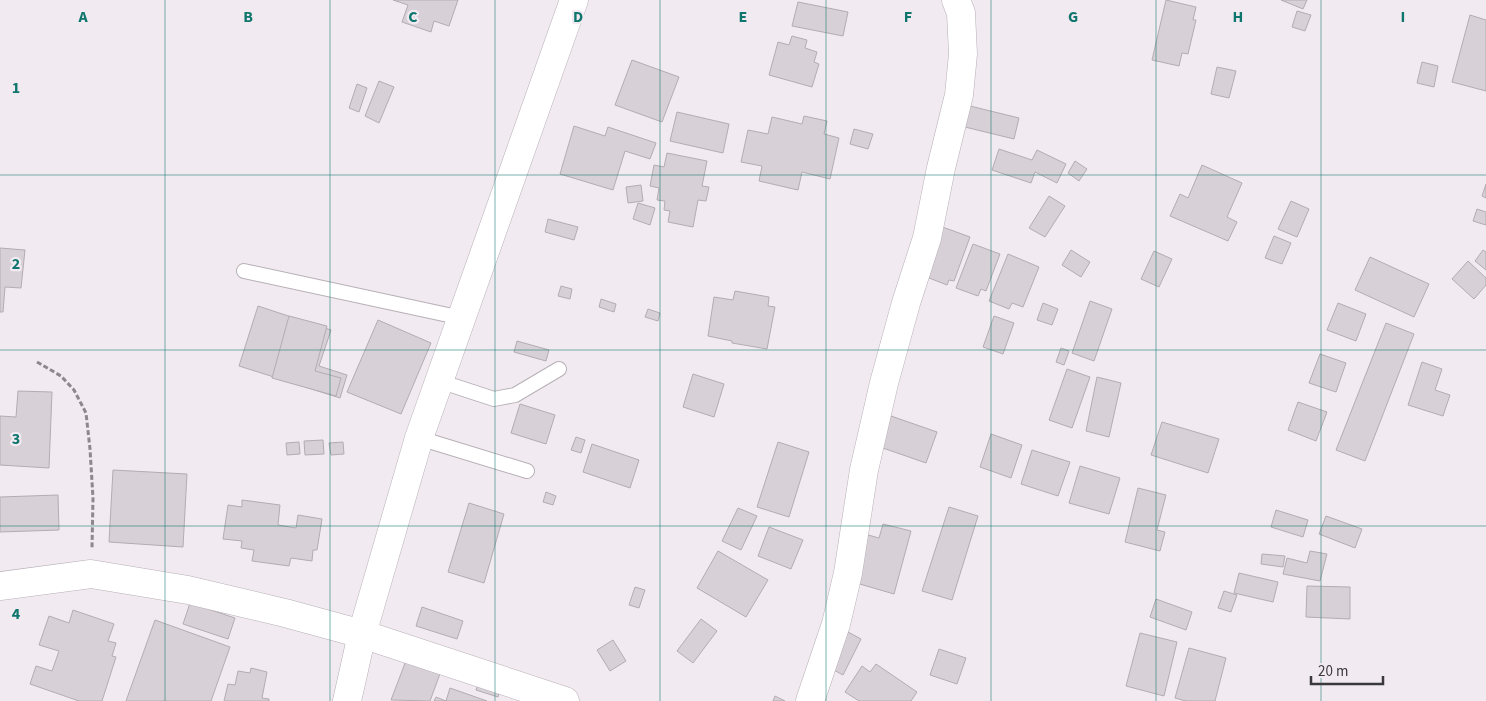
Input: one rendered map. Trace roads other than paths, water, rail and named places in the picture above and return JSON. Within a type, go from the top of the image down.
[{"type":"street","points":[[347,701],[362,634],[419,438],[574,0]]},
{"type":"street","points":[[810,701],[838,615],[848,572],[864,470],[884,383],[906,303],[927,238],[941,168],[959,95],[963,54],[961,13],[956,0]]},
{"type":"street","points":[[0,586],[91,574],[188,590],[362,634],[565,701]]},
{"type":"lane","points":[[244,271],[462,318]]},
{"type":"lane","points":[[439,381],[494,399],[516,395],[559,369]]},
{"type":"lane","points":[[419,438],[527,472]]}]
